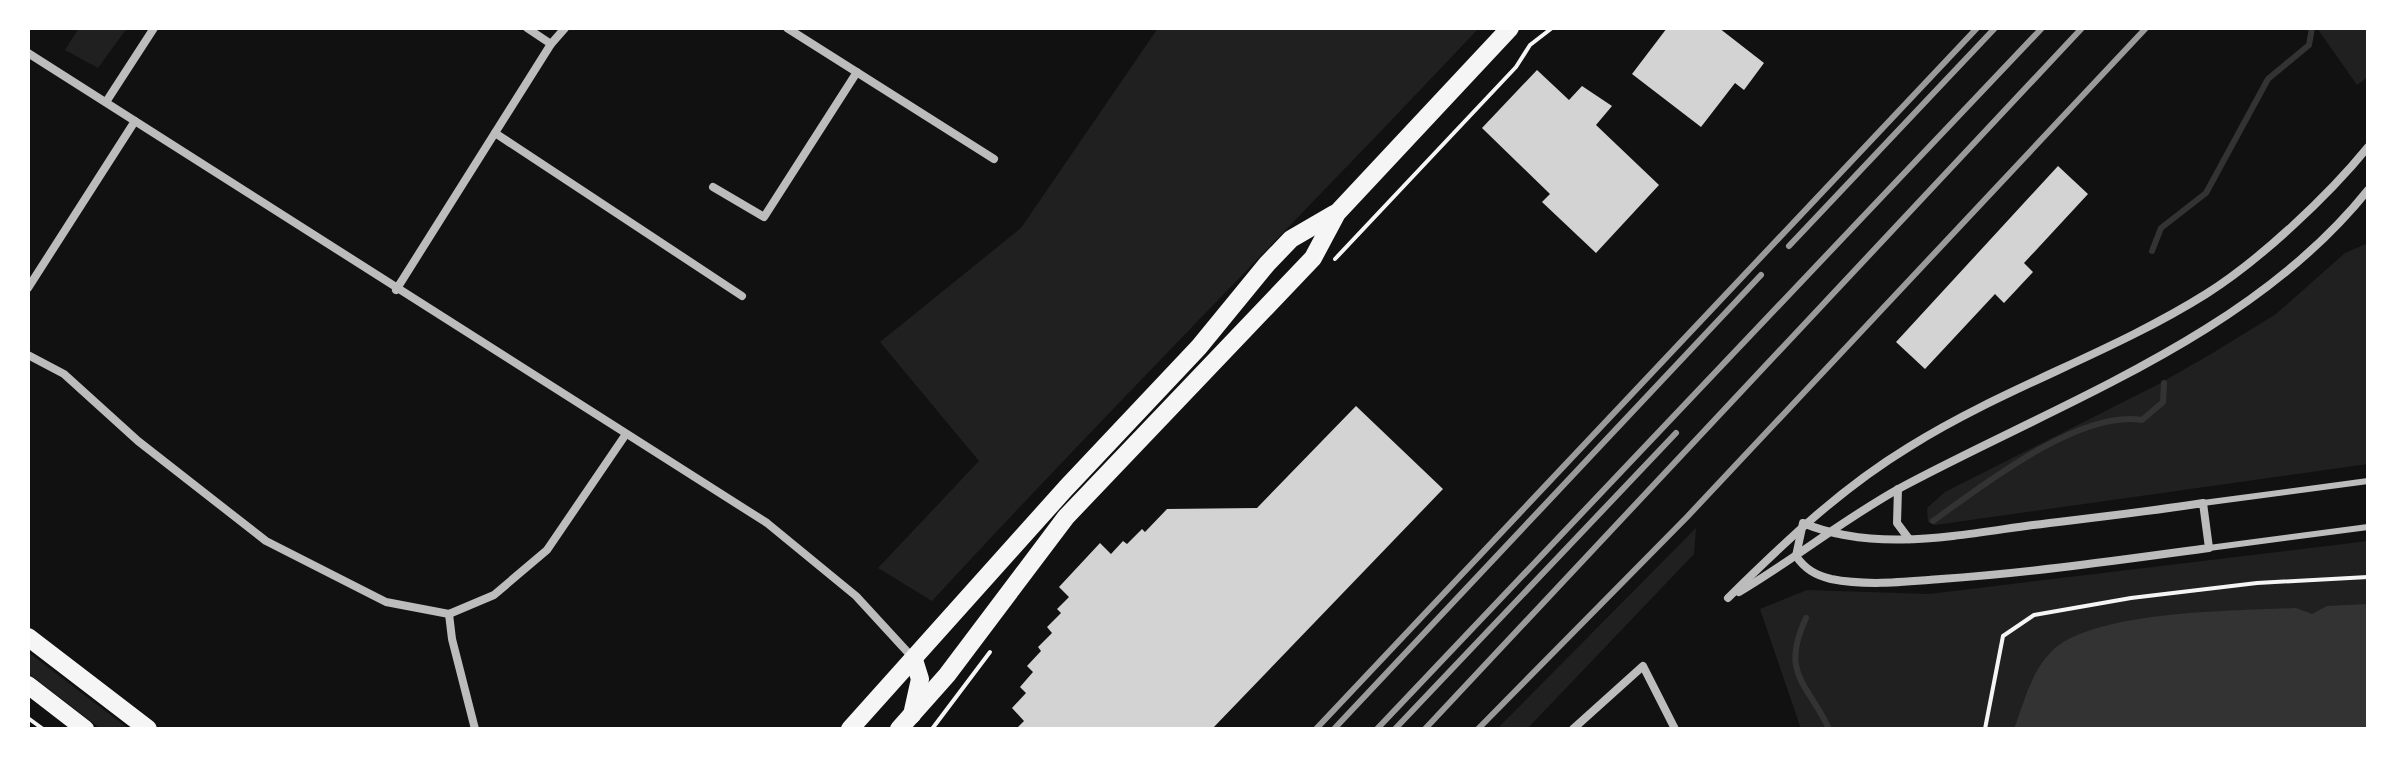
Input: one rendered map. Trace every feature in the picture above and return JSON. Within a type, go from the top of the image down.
[{"type":"main road","points":[[905,723],[947,675],[1066,517],[1313,258],[1337,213],[1510,28]]},
{"type":"main road","points":[[850,729],[1066,488],[1199,347],[1267,264],[1291,239],[1337,213]]},
{"type":"main road","points":[[28,637],[148,729]]},
{"type":"main road","points":[[905,723],[920,679],[914,660]]},
{"type":"main road","points":[[28,685],[85,729]]},
{"type":"street","points":[[106,102],[154,28]]},
{"type":"street","points":[[527,28],[551,44]]},
{"type":"street","points":[[396,290],[551,44],[565,28]]},
{"type":"street","points":[[787,28],[994,159]]},
{"type":"street","points":[[28,53],[787,538],[856,596],[914,660]]},
{"type":"street","points":[[713,187],[764,217],[857,72]]},
{"type":"street","points":[[28,288],[135,121]]},
{"type":"street","points":[[495,133],[742,296]]},
{"type":"street","points":[[2368,147],[2349,170],[2275,240],[2208,293],[1911,445],[1841,492],[1803,523],[1728,598],[1898,489],[2142,364],[2245,303],[2312,249],[2368,190]]},
{"type":"street","points":[[28,355],[64,374],[138,441],[266,541],[386,602],[449,614],[494,595],[547,550],[626,434]]},
{"type":"street","points":[[1898,489],[1897,523],[1909,539]]},
{"type":"street","points":[[1796,556],[1811,572],[1828,578],[1913,581],[1998,575],[2209,548],[2203,503],[1909,539],[1867,539],[1827,533],[1803,523]]},
{"type":"street","points":[[1796,556],[1803,523]]},
{"type":"street","points":[[449,614],[452,639],[475,729]]},
{"type":"street","points":[[1573,729],[1643,666],[1675,729]]},
{"type":"lane","points":[[2203,503],[2368,481]]},
{"type":"lane","points":[[2209,548],[2368,527]]},
{"type":"path","points":[[1985,729],[2003,636],[2034,615],[2194,589],[2368,577]]},
{"type":"path","points":[[28,718],[43,729]]},
{"type":"shaded area","points":[[79,28],[127,28],[98,68],[65,50]]},
{"type":"shaded area","points":[[1158,28],[1479,28],[932,601],[878,568],[979,461],[880,342],[1021,228]]},
{"type":"shaded area","points":[[2317,28],[2368,28],[2368,77],[2357,85]]},
{"type":"shaded area","points":[[2368,243],[2368,464],[1935,525],[1928,522],[1927,508],[1945,492],[2157,385],[2211,354],[2276,314],[2345,253]]},
{"type":"shaded area","points":[[1696,528],[1694,554],[1527,729],[1497,729]]},
{"type":"shaded area","points":[[2368,541],[2368,729],[1801,729],[1760,609],[1807,590],[1929,594]]},
{"type":"shaded area","points":[[2368,604],[2368,729],[2014,729],[2029,688],[2044,660],[2071,638],[2098,628],[2167,615],[2296,608],[2312,614],[2327,606]]},
{"type":"shaded area","points":[[28,652],[129,729],[101,729],[28,673]]},
{"type":"building","points":[[1667,28],[1719,28],[1764,63],[1744,90],[1735,83],[1701,127],[1632,74]]},
{"type":"building","points":[[1537,70],[1569,100],[1582,86],[1612,106],[1596,125],[1659,185],[1596,253],[1542,202],[1550,194],[1482,128]]},
{"type":"building","points":[[2058,166],[2088,194],[2024,263],[2033,272],[2004,303],[1995,294],[1925,369],[1896,342]]},
{"type":"building","points":[[1356,406],[1443,489],[1212,729],[1016,729],[1024,721],[1012,708],[1026,693],[1020,687],[1033,672],[1027,666],[1041,651],[1038,647],[1052,633],[1047,627],[1061,613],[1057,609],[1069,597],[1059,587],[1100,543],[1111,554],[1123,541],[1127,544],[1142,529],[1145,532],[1167,509],[1257,508]]},
{"type":"waterway","points":[[2152,251],[2161,228],[2206,193],[2268,79],[2309,45],[2312,28]]},
{"type":"waterway","points":[[1933,521],[2004,471],[2061,438],[2090,426],[2117,420],[2142,420],[2163,402],[2164,383]]},
{"type":"waterway","points":[[1806,618],[1799,637],[1796,665],[1805,688],[1829,729]]},
{"type":"railway","points":[[1316,729],[1977,28]]},
{"type":"railway","points":[[1789,246],[1995,28]]},
{"type":"railway","points":[[1377,729],[2042,28]]},
{"type":"railway","points":[[1425,729],[2082,28]]},
{"type":"railway","points":[[1478,729],[1687,517],[2146,28]]},
{"type":"railway","points":[[1334,729],[1761,275]]},
{"type":"railway","points":[[1395,729],[1676,433]]}]
